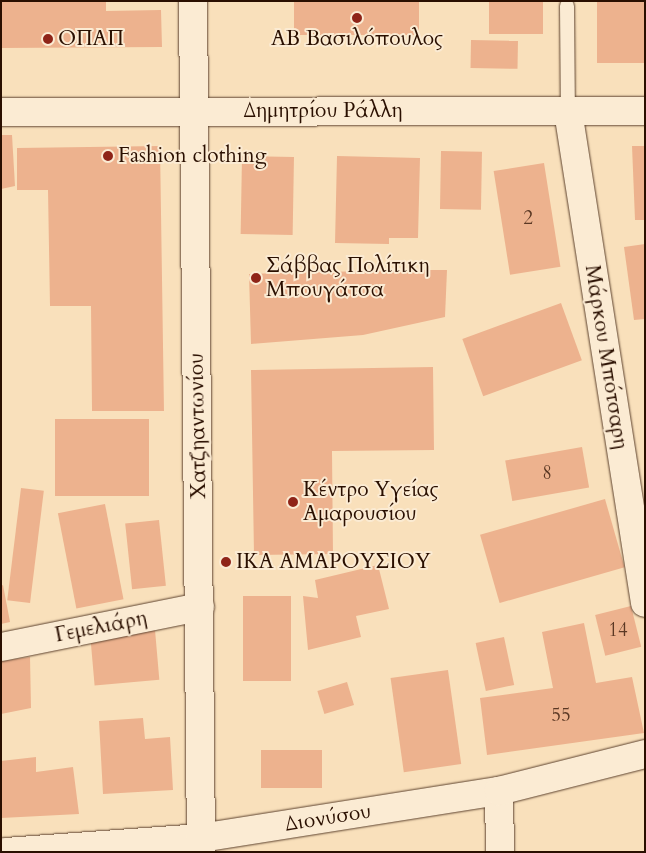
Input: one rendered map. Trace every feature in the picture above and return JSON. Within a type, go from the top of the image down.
[{"type":"street","name":"Χατζηαντωνίου","points":[[193,1],[201,845]]},
{"type":"street","name":"Μάρκου Μπότσαρη","points":[[568,111],[645,604]]},
{"type":"street","name":"Δημητρίου Ράλλη","points":[[1,112],[645,111]]},
{"type":"street","name":"Γεμελιάρη","points":[[1,647],[200,607]]},
{"type":"street","name":"Διονύσου","points":[[6,852],[201,845],[499,791],[645,754]]},
{"type":"street","points":[[499,791],[500,852]]},
{"type":"lane","points":[[566,6],[568,111]]},
{"type":"building","points":[[1,1],[106,1],[106,11],[161,10],[162,47],[1,48]]},
{"type":"building","name":"ΑΒ Βασιλόπουλος","points":[[294,1],[419,1],[419,35],[294,35]]},
{"type":"building","points":[[489,1],[543,1],[543,34],[489,34]]},
{"type":"building","points":[[597,1],[645,1],[645,63],[597,63]]},
{"type":"building","points":[[471,40],[518,41],[518,69],[471,68]]},
{"type":"building","points":[[1,135],[12,135],[15,186],[1,189]]},
{"type":"building","points":[[160,146],[164,411],[92,411],[91,306],[50,306],[48,190],[17,190],[17,148]]},
{"type":"building","points":[[632,146],[645,146],[645,220],[635,220]]},
{"type":"building","points":[[441,151],[482,152],[481,210],[440,209]]},
{"type":"building","points":[[242,156],[294,157],[293,235],[241,234]]},
{"type":"building","points":[[337,156],[420,158],[418,238],[389,238],[389,244],[335,243]]},
{"type":"building","points":[[544,163],[560,267],[510,275],[494,171]]},
{"type":"building","points":[[645,244],[645,319],[634,320],[624,247]]},
{"type":"building","points":[[447,270],[445,317],[363,335],[251,344],[249,274]]},
{"type":"building","points":[[561,303],[582,360],[483,396],[462,339]]},
{"type":"building","name":"Κέντρο Υγείας Αμαρουσίου","points":[[433,367],[434,450],[332,451],[333,554],[254,555],[251,370]]},
{"type":"building","points":[[55,419],[149,419],[149,496],[55,496]]},
{"type":"building","points":[[582,447],[589,487],[512,501],[505,461]]},
{"type":"building","points":[[21,488],[44,491],[30,603],[7,600]]},
{"type":"building","points":[[605,499],[625,567],[500,603],[480,535]]},
{"type":"building","points":[[105,504],[124,599],[76,608],[58,513]]},
{"type":"building","points":[[159,520],[166,586],[132,589],[125,524]]},
{"type":"building","points":[[378,565],[389,609],[356,616],[361,637],[308,650],[303,596],[318,598],[315,580]]},
{"type":"building","points":[[3,585],[10,622],[1,624],[1,586]]},
{"type":"building","points":[[243,596],[291,596],[291,681],[243,681]]},
{"type":"building","points":[[631,606],[641,647],[605,656],[595,615]]},
{"type":"building","points":[[584,623],[596,683],[632,677],[644,733],[487,755],[480,698],[553,688],[542,632]]},
{"type":"building","points":[[155,630],[159,680],[95,685],[90,636]]},
{"type":"building","points":[[504,637],[514,685],[486,691],[476,643]]},
{"type":"building","points":[[30,657],[31,708],[1,714],[1,661]]},
{"type":"building","points":[[448,670],[461,764],[404,772],[391,678]]},
{"type":"building","points":[[347,682],[354,705],[324,714],[317,691]]},
{"type":"building","points":[[143,718],[145,739],[170,737],[173,790],[103,794],[99,721]]},
{"type":"building","points":[[261,750],[322,750],[322,788],[261,788]]},
{"type":"building","points":[[36,757],[36,772],[73,767],[79,814],[1,818],[1,761]]},
{"type":"place","name":"ΑΒ Βασιλόπουλος","points":[[357,18]]},
{"type":"place","name":"ΟΠΑΠ","points":[[48,39]]},
{"type":"place","name":"Fashion clothing","points":[[108,156]]},
{"type":"place","name":"Σάββας Πολίτικη Μπουγάτσα","points":[[256,278]]},
{"type":"place","name":"Κέντρο Υγείας Αμαρουσίου","points":[[293,502]]},
{"type":"place","name":"ΙΚΑ ΑΜΑΡΟΥΣΙΟΥ","points":[[226,562]]}]
